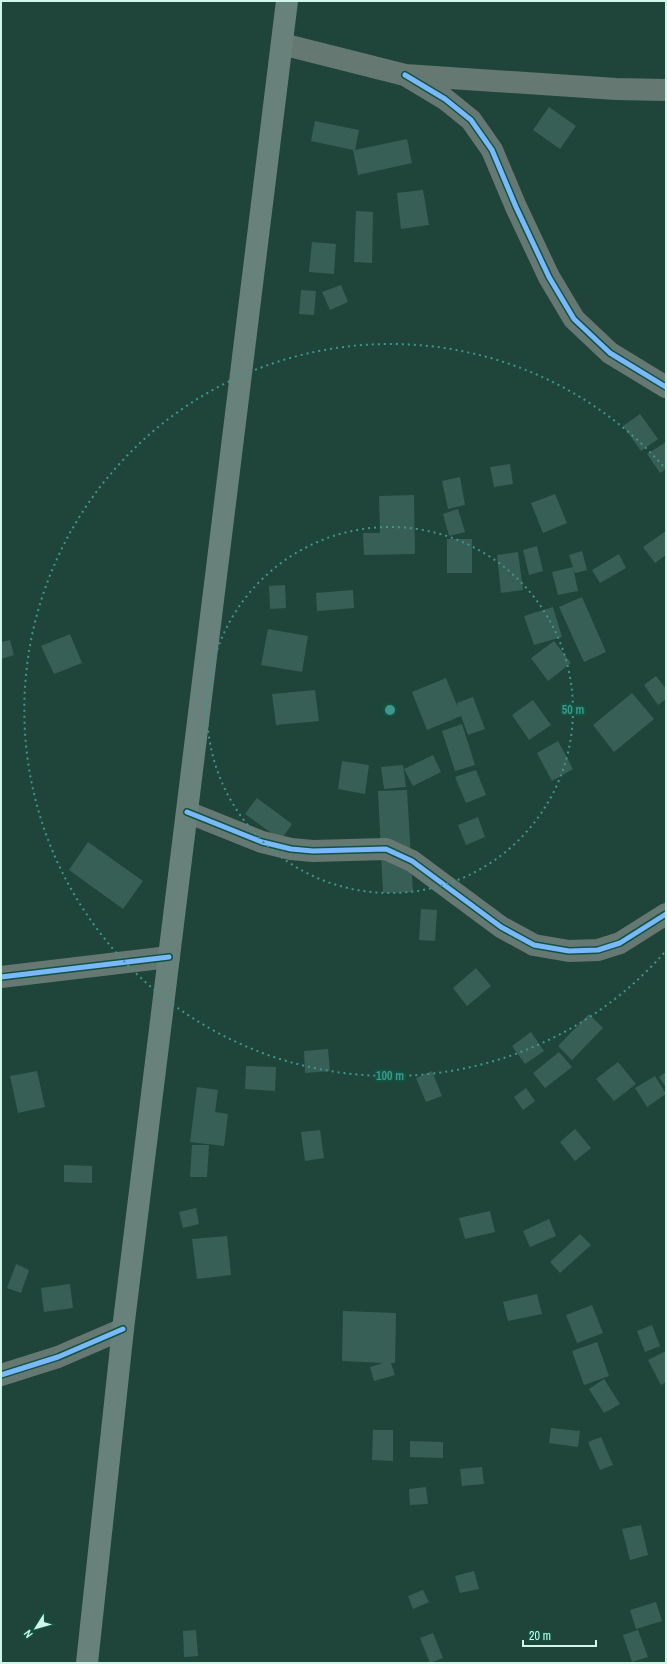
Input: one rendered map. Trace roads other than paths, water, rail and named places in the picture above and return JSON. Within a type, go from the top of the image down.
[{"type":"main road","points":[[87,1663],[123,1329],[288,1]]},
{"type":"street","points":[[282,44],[405,75],[616,89],[666,90]]},
{"type":"street","points":[[405,75],[445,99],[471,120],[492,150],[516,207],[549,277],[574,319],[610,353],[666,387]]},
{"type":"street","points":[[187,812],[262,842],[291,849],[313,851],[386,849],[412,861],[501,927],[534,945],[569,951],[598,950],[620,943],[666,914]]},
{"type":"street","points":[[1,977],[169,957]]},
{"type":"street","points":[[1,1376],[58,1357],[123,1329]]}]
